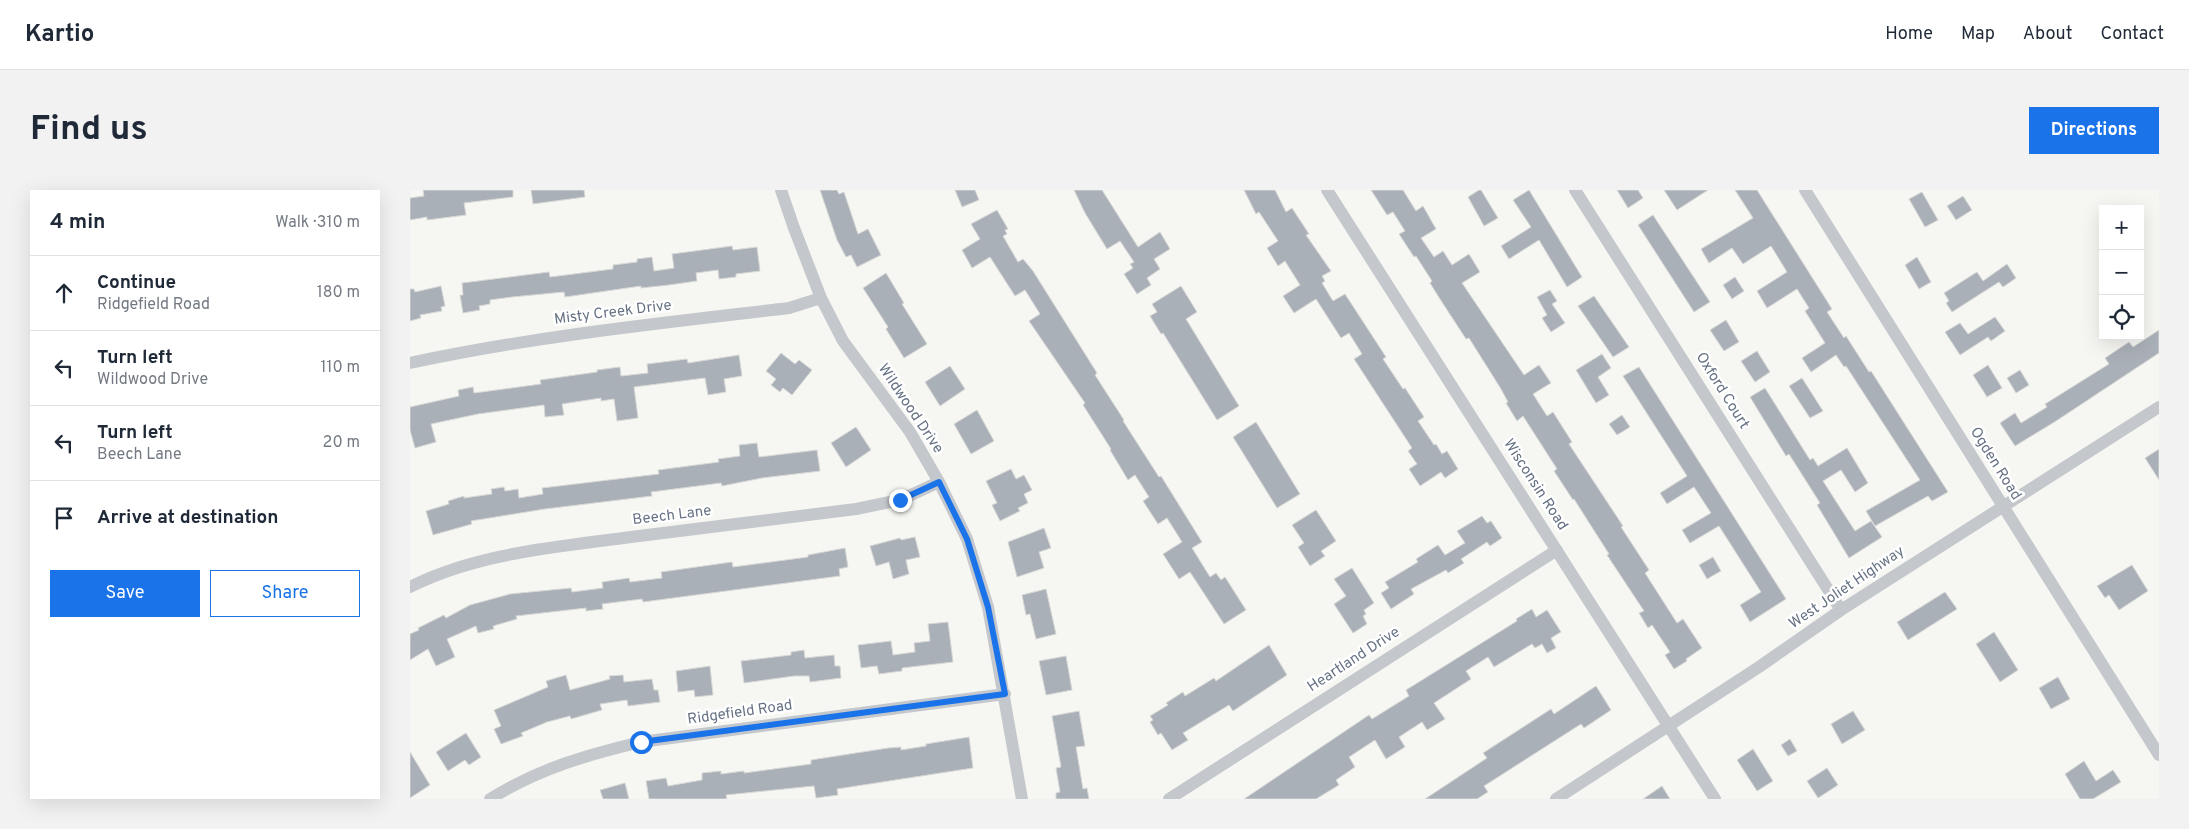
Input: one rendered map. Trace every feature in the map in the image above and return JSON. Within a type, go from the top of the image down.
[{"type":"street","name":"Wildwood Drive","points":[[782,190],[794,228],[821,298],[844,341],[910,432],[939,482],[967,539],[988,607],[1005,694],[1022,799]]},
{"type":"street","name":"Wisconsin Road","points":[[1327,190],[1715,799]]},
{"type":"street","name":"Oxford Court","points":[[1575,190],[1841,610]]},
{"type":"street","name":"Ogden Road","points":[[1805,190],[2159,755]]},
{"type":"street","name":"Misty Creek Drive","points":[[410,363],[471,350],[562,336],[789,308],[821,298]]},
{"type":"street","name":"West Joliet Highway","points":[[1556,799],[1841,610],[2159,407]]},
{"type":"street","name":"Beech Lane","points":[[410,587],[451,570],[487,560],[549,548],[856,509],[900,500],[939,482]]},
{"type":"street","name":"Heartland Drive","points":[[1170,799],[1557,550]]},
{"type":"street","name":"Ridgefield Road","points":[[490,799],[543,770],[590,754],[641,742],[1005,694]]},
{"type":"building","points":[[423,190],[513,190],[513,197],[464,203],[466,215],[427,220],[427,217],[410,220],[410,198],[424,196]]},
{"type":"building","points":[[531,190],[584,190],[585,197],[533,204]]},
{"type":"building","points":[[820,190],[837,190],[839,194],[844,192],[858,234],[868,229],[881,255],[857,267],[851,255],[846,257],[837,240]]},
{"type":"building","points":[[955,190],[975,190],[979,200],[962,207]]},
{"type":"building","points":[[1074,190],[1102,190],[1138,247],[1160,232],[1170,249],[1154,259],[1160,269],[1147,278],[1151,285],[1137,294],[1124,274],[1133,268],[1130,264],[1134,262],[1120,241],[1107,249],[1085,213]]},
{"type":"building","points":[[1244,190],[1275,190],[1286,212],[1292,208],[1309,234],[1306,235],[1331,271],[1322,276],[1325,281],[1322,283],[1333,301],[1345,294],[1386,357],[1383,359],[1424,417],[1418,421],[1442,454],[1447,451],[1458,469],[1445,478],[1441,472],[1420,486],[1409,469],[1417,464],[1408,451],[1412,448],[1354,359],[1362,354],[1349,333],[1341,338],[1316,299],[1294,313],[1283,296],[1300,285],[1285,261],[1278,266],[1267,248],[1278,241],[1259,212],[1256,214]]},
{"type":"building","points":[[1371,190],[1403,190],[1416,211],[1423,206],[1436,229],[1421,238],[1434,257],[1443,251],[1452,265],[1469,254],[1480,272],[1462,283],[1524,375],[1539,365],[1551,383],[1533,394],[1547,416],[1553,412],[1572,442],[1569,444],[1623,526],[1621,527],[1649,570],[1645,573],[1677,623],[1683,619],[1702,648],[1686,659],[1687,661],[1674,669],[1665,655],[1670,652],[1652,625],[1648,628],[1639,613],[1644,611],[1607,555],[1609,554],[1574,499],[1554,471],[1557,469],[1523,416],[1517,421],[1506,403],[1508,402],[1501,389],[1469,338],[1466,339],[1430,283],[1432,281],[1399,234],[1405,231],[1393,212],[1387,215]]},
{"type":"building","points":[[1481,190],[1498,218],[1484,226],[1468,197]]},
{"type":"building","points":[[1529,190],[1582,277],[1567,287],[1539,240],[1509,259],[1501,246],[1531,227],[1513,200]]},
{"type":"building","points":[[1617,190],[1638,190],[1643,198],[1628,208]]},
{"type":"building","points":[[1664,190],[1708,190],[1677,210]]},
{"type":"building","points":[[1735,190],[1757,190],[1832,309],[1827,312],[1844,338],[1846,336],[1869,372],[1871,371],[1948,492],[1932,501],[1928,496],[1875,526],[1866,511],[1920,480],[1846,366],[1844,367],[1836,355],[1811,372],[1802,358],[1825,343],[1805,311],[1809,308],[1797,289],[1767,308],[1757,291],[1787,272],[1771,246],[1743,264],[1732,248],[1709,263],[1701,249],[1753,218]]},
{"type":"building","points":[[1922,192],[1938,220],[1925,227],[1909,199]]},
{"type":"building","points":[[1963,196],[1972,210],[1956,220],[1947,206]]},
{"type":"building","points":[[997,210],[1008,229],[1005,230],[1007,234],[1003,236],[1018,262],[1023,259],[1033,271],[1097,373],[1095,375],[1123,421],[1159,477],[1161,476],[1202,542],[1192,548],[1210,577],[1216,573],[1221,580],[1225,577],[1246,610],[1224,624],[1190,572],[1179,579],[1163,554],[1182,542],[1167,518],[1158,524],[1143,501],[1149,497],[1135,475],[1128,480],[1083,405],[1085,403],[1029,321],[1040,314],[1025,290],[1015,296],[990,257],[972,268],[962,250],[980,239],[971,224]]},
{"type":"building","points":[[1653,215],[1710,302],[1694,312],[1638,225]]},
{"type":"building","points":[[732,246],[733,250],[757,247],[760,271],[736,274],[736,277],[719,279],[718,270],[696,273],[697,281],[669,285],[641,288],[641,286],[565,297],[564,292],[490,300],[490,304],[479,306],[480,310],[463,313],[460,295],[463,295],[462,283],[549,272],[550,277],[613,269],[613,265],[637,262],[637,259],[652,257],[654,271],[674,268],[672,254]]},
{"type":"building","points":[[1917,257],[1931,282],[1919,289],[1905,265]]},
{"type":"building","points":[[2007,264],[2016,278],[2003,287],[1999,282],[1952,312],[1946,303],[1949,301],[1944,293],[1977,272],[1983,281]]},
{"type":"building","points":[[886,273],[904,303],[902,304],[927,344],[904,358],[886,329],[888,327],[863,288]]},
{"type":"building","points":[[1735,277],[1744,291],[1732,299],[1723,285]]},
{"type":"building","points":[[441,286],[445,306],[441,307],[442,311],[420,315],[421,318],[410,321],[410,289],[414,289],[415,292]]},
{"type":"building","points":[[1181,286],[1197,312],[1186,319],[1239,406],[1217,420],[1163,333],[1161,334],[1150,316],[1157,312],[1152,304]]},
{"type":"building","points":[[1550,290],[1557,301],[1552,304],[1565,323],[1551,332],[1542,318],[1547,315],[1537,297]]},
{"type":"building","points":[[1594,296],[1629,347],[1613,357],[1578,306]]},
{"type":"building","points":[[1995,317],[2005,331],[1991,341],[1988,337],[1960,355],[1945,332],[1960,323],[1968,334]]},
{"type":"building","points":[[1726,320],[1739,342],[1724,351],[1710,330]]},
{"type":"building","points":[[2159,330],[2159,353],[2015,446],[2000,423],[2015,413],[2021,423],[2047,407],[2045,404],[2109,364],[2105,358],[2129,342],[2133,347]]},
{"type":"building","points":[[1757,351],[1770,372],[1755,382],[1741,361]]},
{"type":"building","points":[[781,353],[795,364],[799,360],[812,370],[792,395],[783,388],[780,392],[771,385],[776,379],[766,371]]},
{"type":"building","points":[[1602,354],[1611,368],[1598,377],[1609,395],[1596,403],[1576,370]]},
{"type":"building","points":[[739,355],[742,376],[724,379],[726,392],[708,395],[705,378],[634,387],[638,418],[617,421],[614,399],[601,401],[601,398],[562,404],[564,415],[545,417],[544,405],[478,414],[431,424],[436,442],[415,448],[410,430],[410,407],[459,396],[458,390],[473,387],[474,393],[541,384],[540,380],[620,367],[621,376],[648,373],[647,364],[687,359],[688,363]]},
{"type":"building","points":[[1988,365],[2002,388],[1987,397],[1973,375]]},
{"type":"building","points":[[950,366],[965,389],[940,406],[925,382]]},
{"type":"building","points":[[1639,367],[1786,599],[1750,622],[1740,605],[1761,592],[1719,526],[1690,543],[1682,530],[1711,513],[1694,487],[1667,504],[1660,493],[1687,476],[1623,376]]},
{"type":"building","points":[[2020,370],[2029,385],[2016,393],[2007,378]]},
{"type":"building","points":[[1802,378],[1823,411],[1810,418],[1789,386]]},
{"type":"building","points":[[1765,388],[1810,460],[1813,458],[1818,466],[1847,448],[1868,483],[1855,492],[1841,470],[1823,481],[1855,531],[1871,521],[1882,537],[1849,558],[1817,505],[1820,503],[1789,454],[1786,456],[1750,397]]},
{"type":"building","points":[[977,410],[994,441],[971,454],[954,424]]},
{"type":"building","points":[[1622,415],[1630,427],[1617,435],[1609,424]]},
{"type":"building","points":[[1256,422],[1300,494],[1277,508],[1233,437]]},
{"type":"building","points":[[856,427],[871,450],[846,467],[831,443]]},
{"type":"building","points":[[757,443],[759,457],[817,450],[820,471],[762,478],[722,486],[721,483],[651,492],[652,496],[545,509],[471,521],[472,524],[433,535],[426,511],[449,504],[448,501],[464,496],[464,498],[492,494],[491,489],[504,487],[505,491],[518,489],[519,498],[543,494],[542,488],[659,474],[658,470],[719,462],[718,459],[740,456],[739,445]]},
{"type":"building","points":[[2159,449],[2159,480],[2145,458]]},
{"type":"building","points":[[1011,469],[1016,479],[1024,475],[1032,490],[1024,494],[1028,503],[1018,508],[1020,511],[1000,521],[992,505],[997,503],[986,481]]},
{"type":"building","points":[[1316,510],[1336,541],[1321,551],[1325,556],[1310,566],[1298,547],[1304,543],[1292,525]]},
{"type":"building","points":[[1482,516],[1487,523],[1491,521],[1502,538],[1490,546],[1487,542],[1461,559],[1464,563],[1448,573],[1446,570],[1411,589],[1414,594],[1391,609],[1381,593],[1389,588],[1385,582],[1418,562],[1416,559],[1438,545],[1445,555],[1465,543],[1457,531]]},
{"type":"building","points":[[1044,528],[1051,548],[1039,552],[1044,568],[1017,577],[1008,542]]},
{"type":"building","points":[[915,537],[920,557],[906,560],[909,574],[893,579],[889,562],[876,566],[870,546],[900,538],[901,540]]},
{"type":"building","points":[[845,548],[848,567],[839,569],[840,576],[643,602],[642,599],[602,604],[603,609],[586,611],[586,608],[516,616],[517,619],[493,626],[494,629],[478,633],[476,626],[447,639],[455,657],[436,666],[428,649],[410,660],[410,634],[419,630],[418,628],[444,615],[446,618],[470,605],[510,594],[571,588],[572,592],[603,588],[602,582],[629,578],[630,582],[662,578],[661,572],[732,562],[733,567],[808,557],[808,555]]},
{"type":"building","points":[[1713,557],[1721,571],[1707,579],[1699,565]]},
{"type":"building","points":[[2132,565],[2148,591],[2119,610],[2109,595],[2105,598],[2097,586]]},
{"type":"building","points":[[1352,568],[1374,603],[1364,610],[1366,614],[1363,616],[1367,624],[1353,633],[1334,604],[1346,596],[1334,579]]},
{"type":"building","points":[[1046,589],[1056,634],[1036,639],[1030,614],[1026,615],[1022,595]]},
{"type":"building","points":[[1945,592],[1957,609],[1908,640],[1897,622]]},
{"type":"building","points":[[1532,609],[1536,617],[1547,610],[1561,632],[1551,638],[1556,648],[1547,653],[1542,644],[1535,648],[1532,644],[1494,667],[1488,657],[1466,671],[1471,679],[1434,703],[1445,719],[1427,730],[1422,722],[1399,737],[1405,747],[1386,759],[1375,740],[1349,757],[1355,767],[1336,780],[1339,785],[1316,799],[1244,799],[1369,715],[1372,719],[1409,696],[1406,690],[1517,621],[1516,619]]},
{"type":"building","points":[[948,622],[953,662],[902,668],[902,671],[879,674],[877,666],[861,668],[858,645],[891,641],[893,655],[915,652],[914,643],[930,641],[928,624]]},
{"type":"building","points":[[1994,632],[2018,670],[2000,682],[1976,644]]},
{"type":"building","points":[[1269,645],[1287,675],[1233,711],[1229,705],[1183,733],[1188,740],[1172,750],[1161,733],[1158,735],[1150,722],[1153,720],[1150,716],[1168,705],[1166,703],[1183,692],[1185,696],[1214,678],[1216,681]]},
{"type":"building","points":[[804,650],[805,658],[834,655],[835,666],[840,666],[841,678],[810,682],[809,676],[794,676],[744,683],[741,661],[791,655],[791,652]]},
{"type":"building","points":[[1066,656],[1072,690],[1046,695],[1039,661]]},
{"type":"building","points":[[710,666],[713,695],[695,697],[694,690],[678,692],[676,671]]},
{"type":"building","points":[[566,675],[570,690],[610,679],[609,676],[623,675],[624,682],[652,679],[654,690],[658,690],[660,702],[628,706],[627,700],[600,704],[602,710],[571,719],[570,716],[547,722],[521,733],[523,736],[501,744],[494,729],[501,726],[494,710],[548,687],[546,681]]},
{"type":"building","points":[[2058,677],[2070,699],[2051,709],[2039,688]]},
{"type":"building","points":[[1596,686],[1611,710],[1584,728],[1581,724],[1484,786],[1488,792],[1477,799],[1425,799],[1487,758],[1483,753],[1551,709],[1554,714]]},
{"type":"building","points":[[1079,711],[1085,746],[1076,747],[1083,789],[1087,788],[1089,799],[1056,799],[1056,793],[1060,792],[1056,768],[1061,767],[1052,716]]},
{"type":"building","points":[[1853,711],[1865,730],[1842,744],[1831,724]]},
{"type":"building","points":[[466,733],[481,757],[469,765],[465,760],[448,771],[436,752]]},
{"type":"building","points":[[969,737],[973,768],[837,789],[838,795],[816,798],[814,786],[726,795],[727,799],[649,799],[646,781],[666,778],[668,786],[702,780],[702,773],[721,771],[721,774],[744,771],[744,773],[811,764],[811,760],[888,748],[901,747],[901,750]]},
{"type":"building","points":[[1790,739],[1797,751],[1788,756],[1781,745]]},
{"type":"building","points":[[1753,749],[1773,781],[1757,791],[1737,760]]},
{"type":"building","points":[[410,752],[430,785],[410,798]]},
{"type":"building","points":[[2084,761],[2096,781],[2113,770],[2121,782],[2093,799],[2080,799],[2065,774]]},
{"type":"building","points":[[1827,768],[1838,785],[1818,798],[1807,781]]},
{"type":"building","points":[[625,783],[629,799],[603,799],[600,790]]},
{"type":"building","points":[[1662,786],[1670,799],[1643,799]]},
{"type":"route","points":[[641,742],[1005,694],[988,607],[967,539],[939,482],[900,500]]}]
